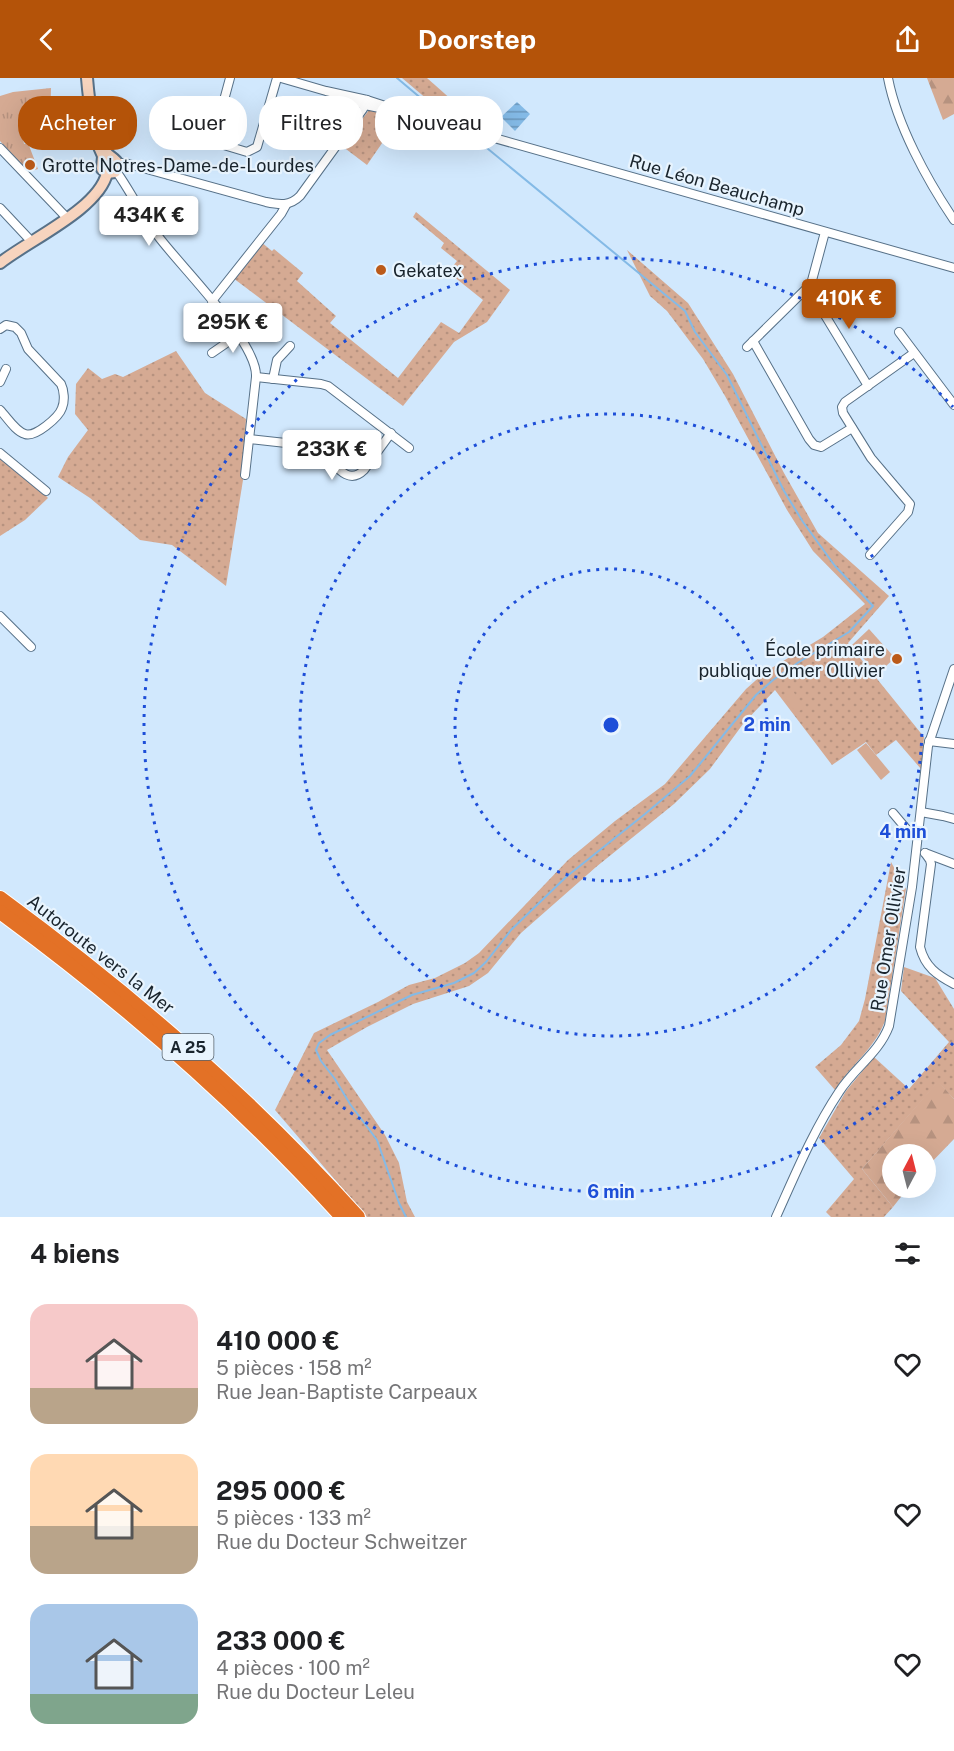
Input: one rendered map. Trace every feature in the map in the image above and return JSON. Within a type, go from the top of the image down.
[{"type":"highway","name":"Autoroute vers la Mer","points":[[0,898],[116,986],[195,1053],[288,1142],[358,1217]]},
{"type":"highway","name":"A 25","points":[[0,912],[107,994],[180,1055],[261,1132],[342,1217]]},
{"type":"main road","points":[[82,78],[87,117],[102,153],[111,165]]},
{"type":"main road","points":[[0,263],[67,218],[95,195],[105,180],[111,165],[96,130],[87,78]]},
{"type":"street","points":[[230,78],[214,136],[217,143],[247,152],[257,147],[279,78]]},
{"type":"street","name":"Rue Léon Beauchamp","points":[[279,78],[954,268]]},
{"type":"street","points":[[888,78],[896,109],[910,140],[932,185],[953,217]]},
{"type":"street","points":[[245,475],[256,377],[254,360],[212,301],[157,236],[111,165],[125,163],[266,202],[285,205],[300,196],[366,103]]},
{"type":"street","points":[[0,148],[67,218]]},
{"type":"street","points":[[212,301],[281,214],[285,205]]},
{"type":"street","points":[[0,208],[31,241]]},
{"type":"street","points":[[825,232],[811,284],[750,344],[808,439],[814,445],[821,447],[852,428]]},
{"type":"street","points":[[811,284],[819,298],[823,312],[868,386]]},
{"type":"street","points":[[0,329],[6,325],[15,327],[23,335],[28,349],[64,390],[61,411],[35,434],[23,433],[0,411]]},
{"type":"street","points":[[899,333],[954,405]]},
{"type":"street","points":[[212,353],[238,335]]},
{"type":"street","points":[[273,379],[277,360],[290,346]]},
{"type":"street","points":[[870,555],[908,512],[910,506],[870,458],[842,407],[845,402],[914,353]]},
{"type":"street","points":[[0,382],[6,369]]},
{"type":"street","points":[[256,377],[328,386],[409,448]]},
{"type":"street","points":[[249,439],[313,446],[322,451],[343,474],[353,477],[364,470],[391,433]]},
{"type":"street","points":[[0,453],[46,491]]},
{"type":"street","points":[[0,616],[31,646]]},
{"type":"street","name":"Rue Omer Ollivier","points":[[776,1217],[814,1136],[835,1098],[887,1032],[892,1013],[918,836],[929,741],[954,669]]},
{"type":"street","points":[[929,741],[954,744]]},
{"type":"street","points":[[921,812],[954,819]]},
{"type":"street","points":[[893,813],[909,832],[918,836]]},
{"type":"street","name":"Rue Omer Ollivier","points":[[916,849],[954,864]]},
{"type":"street","name":"Rue Omer Ollivier","points":[[925,853],[931,864],[920,947],[927,965],[954,984]]},
{"type":"green space","points":[[402,78],[427,78],[447,96],[423,96]]},
{"type":"green space","points":[[927,78],[954,78],[954,114],[943,120]]},
{"type":"green space","points":[[51,88],[51,96],[18,96],[18,150],[31,150],[38,169],[28,172],[0,141],[0,96],[13,92]]},
{"type":"green space","points":[[369,110],[375,112],[375,150],[377,150],[367,165],[347,150],[363,150],[363,118]]},
{"type":"green space","points":[[416,212],[510,290],[487,322],[454,342],[403,406],[233,278],[261,242],[272,251],[274,249],[303,273],[297,281],[336,316],[330,323],[398,378],[441,322],[459,333],[483,300],[448,272],[457,261],[441,248],[444,243],[413,217]]},
{"type":"green space","points":[[627,250],[688,303],[733,374],[818,533],[889,596],[848,643],[924,737],[921,769],[896,740],[876,755],[866,742],[832,765],[775,690],[743,724],[710,769],[674,804],[596,867],[521,933],[488,973],[469,986],[413,1004],[327,1050],[385,1135],[399,1163],[407,1202],[415,1217],[367,1217],[275,1110],[314,1033],[409,985],[435,978],[479,953],[568,860],[665,784],[746,689],[765,672],[823,637],[865,604],[813,551],[787,510],[703,359],[667,311],[650,296]]},
{"type":"green space","points":[[176,351],[205,393],[246,419],[243,480],[226,586],[172,545],[140,540],[90,498],[58,477],[68,457],[88,430],[75,414],[76,384],[88,368],[102,379],[115,374],[123,377]]},
{"type":"green space","points":[[0,456],[48,498],[25,520],[0,536]]},
{"type":"green space","points":[[869,629],[895,658],[877,674],[852,645]]},
{"type":"green space","points":[[793,691],[804,708],[796,713],[785,697]]},
{"type":"green space","points":[[866,743],[890,772],[881,780],[857,750]]},
{"type":"green space","points":[[891,862],[906,889],[885,1021],[869,1049],[835,1090],[815,1067],[841,1045],[859,1021]]},
{"type":"green space","points":[[904,967],[935,978],[954,1009],[954,1099],[938,1082],[862,1169],[882,1194],[882,1198],[886,1198],[893,1207],[884,1217],[831,1217],[826,1212],[854,1179],[819,1138],[846,1091],[874,1057],[909,1089],[949,1042],[901,991]]},
{"type":"green space","points":[[938,1081],[954,1099],[954,1139],[936,1158],[936,1144],[884,1144]]},
{"type":"green space","points":[[882,1146],[882,1194],[862,1169]]},
{"type":"green space","points":[[886,1198],[900,1198],[893,1207]]},
{"type":"water","points":[[517,102],[530,114],[515,131],[503,119],[503,115]]},
{"type":"waterway","points":[[397,78],[418,96]]},
{"type":"waterway","points":[[406,1217],[377,1140],[321,1061],[316,1050],[319,1043],[330,1035],[412,995],[454,983],[474,973],[486,962],[511,930],[566,877],[690,776],[756,695],[799,662],[849,632],[873,606],[835,566],[803,522],[784,491],[727,375],[695,332],[685,311],[489,150]]},
{"type":"place","name":"Grotte Notres-Dame-de-Lourdes","points":[[30,165]]},
{"type":"place","name":"Gekatex","points":[[381,270]]},
{"type":"place","name":"École primaire publique Omer Ollivier","points":[[897,659]]}]
